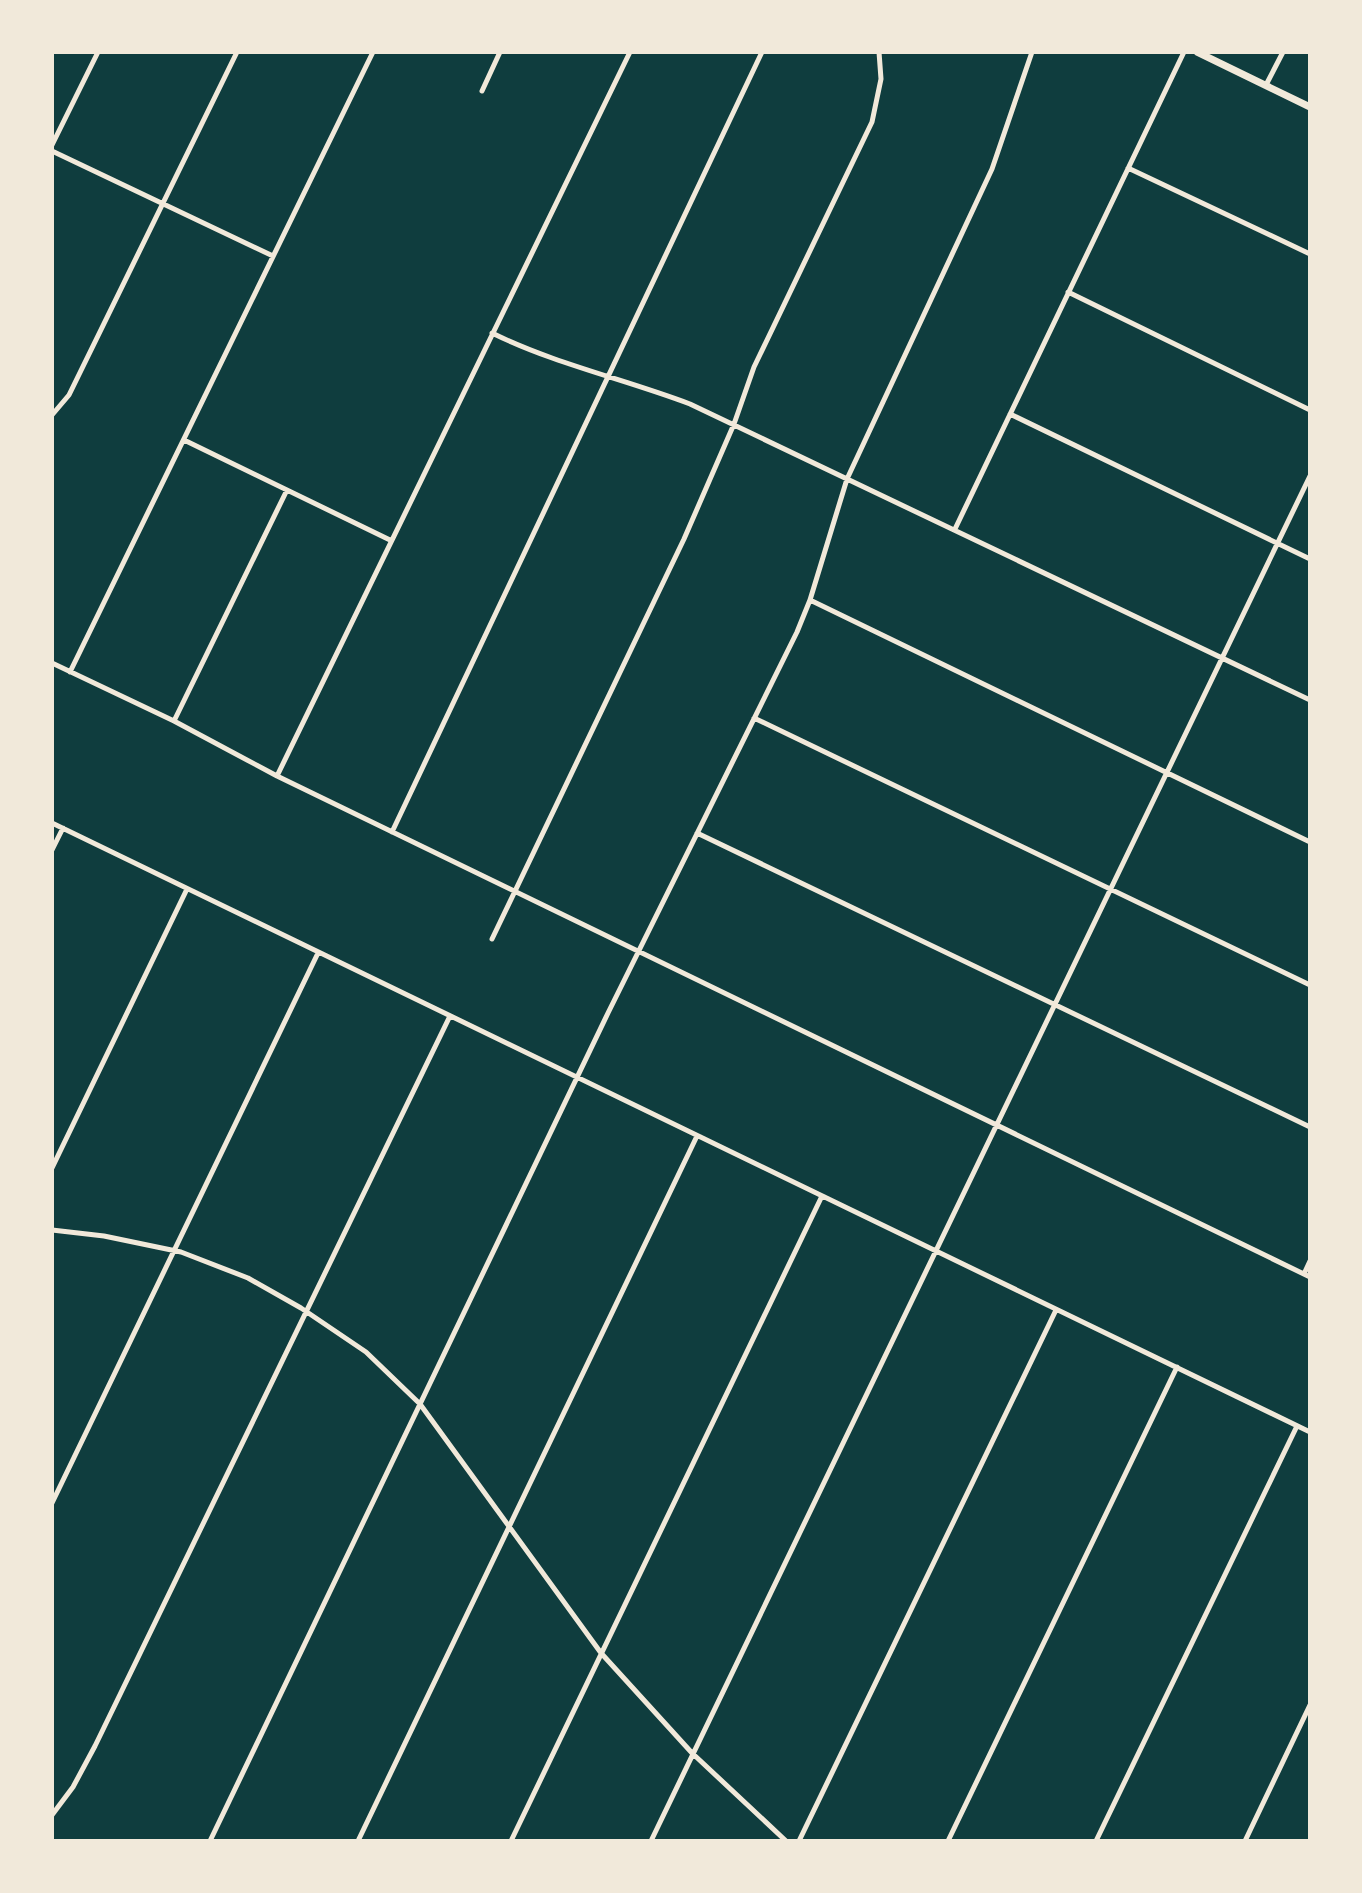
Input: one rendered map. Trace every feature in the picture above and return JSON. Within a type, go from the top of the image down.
[{"type":"main road","points":[[1197,52],[1310,107]]},
{"type":"street","points":[[52,145],[98,52]]},
{"type":"street","points":[[52,415],[69,395],[237,52]]},
{"type":"street","points":[[70,672],[373,52]]},
{"type":"street","points":[[482,91],[500,52]]},
{"type":"street","points":[[277,776],[630,52]]},
{"type":"street","points":[[392,832],[762,52]]},
{"type":"street","points":[[492,939],[684,539],[734,424],[754,367],[872,122],[881,79],[879,52]]},
{"type":"street","points":[[210,1841],[810,600],[847,479],[992,169],[1032,52]]},
{"type":"street","points":[[955,529],[1184,52]]},
{"type":"street","points":[[1266,85],[1283,52]]},
{"type":"street","points":[[52,151],[273,256]]},
{"type":"street","points":[[1128,168],[1310,254]]},
{"type":"street","points":[[1068,292],[1310,410]]},
{"type":"street","points":[[492,333],[533,353],[609,375],[690,404],[1310,700]]},
{"type":"street","points":[[1010,414],[1310,559]]},
{"type":"street","points":[[184,440],[390,540]]},
{"type":"street","points":[[651,1841],[1310,476]]},
{"type":"street","points":[[174,721],[287,490]]},
{"type":"street","points":[[810,600],[1310,842]]},
{"type":"street","points":[[52,663],[514,892],[1307,1276],[1310,1261]]},
{"type":"street","points":[[754,718],[1310,985]]},
{"type":"street","points":[[52,823],[1310,1432]]},
{"type":"street","points":[[52,850],[63,828]]},
{"type":"street","points":[[697,833],[1310,1127]]},
{"type":"street","points":[[52,1168],[187,889]]},
{"type":"street","points":[[52,1503],[318,953]]},
{"type":"street","points":[[52,1815],[73,1787],[95,1746],[450,1016]]},
{"type":"street","points":[[358,1841],[697,1136]]},
{"type":"street","points":[[511,1841],[822,1196]]},
{"type":"street","points":[[52,1230],[104,1236],[174,1251],[248,1278],[366,1352],[420,1404],[601,1653],[692,1753],[786,1841]]},
{"type":"street","points":[[799,1841],[1056,1310]]},
{"type":"street","points":[[948,1841],[1177,1367]]},
{"type":"street","points":[[1096,1841],[1297,1426]]},
{"type":"street","points":[[1245,1841],[1310,1705]]}]
